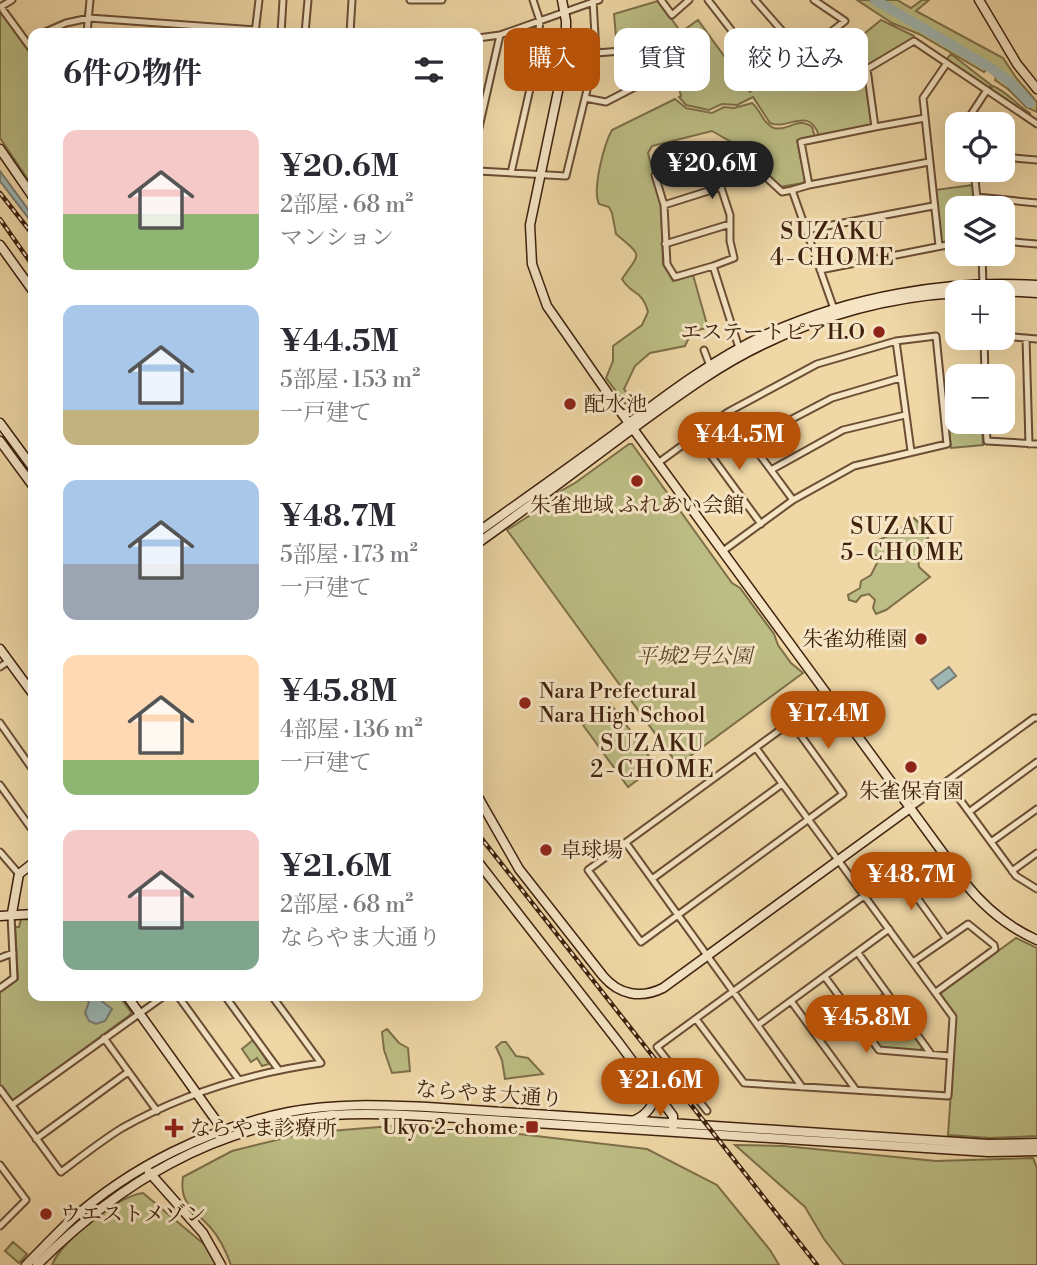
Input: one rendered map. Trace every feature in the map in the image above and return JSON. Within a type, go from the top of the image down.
[{"type":"street","points":[[12,0],[2,6],[3,10],[28,44]]},
{"type":"street","points":[[88,28],[90,0]]},
{"type":"street","points":[[256,28],[259,0]]},
{"type":"street","points":[[281,28],[283,0]]},
{"type":"street","points":[[305,28],[308,0]]},
{"type":"street","points":[[350,28],[352,0]]},
{"type":"street","points":[[410,0],[442,0]]},
{"type":"street","points":[[511,173],[534,71],[540,21],[533,0]]},
{"type":"street","points":[[562,0],[566,53],[530,225],[532,264],[540,291],[556,323],[980,901],[1002,920],[1037,940]]},
{"type":"street","points":[[661,0],[673,15],[689,0]]},
{"type":"street","points":[[708,0],[730,28]]},
{"type":"street","points":[[755,0],[780,28]]},
{"type":"street","points":[[814,0],[845,21],[836,28]]},
{"type":"street","points":[[979,0],[1021,71],[1037,89]]},
{"type":"street","points":[[483,37],[499,35],[595,1],[596,28]]},
{"type":"street","points":[[54,28],[89,18],[208,28]]},
{"type":"street","points":[[483,107],[499,35]]},
{"type":"street","points":[[875,127],[867,69],[914,41],[1037,124]]},
{"type":"street","points":[[585,97],[606,102],[662,73],[647,49],[600,53]]},
{"type":"street","points":[[939,246],[923,98],[947,64]]},
{"type":"street","points":[[483,89],[487,89]]},
{"type":"street","points":[[973,112],[987,90]]},
{"type":"street","points":[[483,171],[566,176],[586,91]]},
{"type":"street","points":[[809,185],[801,142],[925,118]]},
{"type":"street","points":[[710,154],[730,215],[730,241],[734,258],[675,277],[667,264],[664,205],[655,176],[658,170],[730,147],[736,149],[782,192],[929,162]]},
{"type":"street","points":[[0,149],[28,190]]},
{"type":"street","points":[[1015,159],[1037,160]]},
{"type":"street","points":[[664,205],[721,187]]},
{"type":"street","points":[[792,190],[835,312]]},
{"type":"street","points":[[1015,201],[1037,203]]},
{"type":"street","points":[[806,230],[933,206]]},
{"type":"street","points":[[665,244],[730,224]]},
{"type":"street","points":[[1015,242],[1037,244]]},
{"type":"street","points":[[0,245],[28,284]]},
{"type":"street","points":[[820,270],[945,245]]},
{"type":"street","points":[[713,266],[739,349]]},
{"type":"street","points":[[1015,287],[1037,285]]},
{"type":"street","points":[[483,539],[710,366],[739,349],[786,326],[922,289],[945,289]]},
{"type":"street","points":[[1015,291],[1037,293]]},
{"type":"street","points":[[483,529],[631,426],[763,344],[835,312],[945,294]]},
{"type":"street","points":[[658,463],[728,412],[817,365],[896,341],[936,336],[947,444],[854,466],[793,500],[723,551]]},
{"type":"street","points":[[1015,337],[1037,339]]},
{"type":"street","points":[[1027,338],[1029,444]]},
{"type":"street","points":[[896,341],[911,451]]},
{"type":"street","points":[[704,350],[710,366]]},
{"type":"street","points":[[750,441],[832,398],[900,378]]},
{"type":"street","points":[[728,412],[793,500]]},
{"type":"street","points":[[771,470],[843,430],[905,415]]},
{"type":"street","points":[[0,423],[28,461]]},
{"type":"street","points":[[987,434],[987,441],[1037,444]]},
{"type":"street","points":[[696,435],[761,524]]},
{"type":"street","points":[[0,441],[28,479]]},
{"type":"street","points":[[0,649],[28,687]]},
{"type":"street","points":[[0,667],[9,661]]},
{"type":"street","points":[[483,804],[519,869],[603,976],[614,987],[634,994],[650,994],[663,988],[708,956],[1037,718]]},
{"type":"street","points":[[791,722],[843,794],[809,820],[641,942],[588,870],[791,722]]},
{"type":"street","points":[[0,723],[28,763]]},
{"type":"street","points":[[696,1019],[744,1083],[948,1096],[953,1017],[756,748]]},
{"type":"street","points":[[969,811],[1037,762]]},
{"type":"street","points":[[947,782],[1016,876],[1037,889]]},
{"type":"street","points":[[652,879],[782,784]]},
{"type":"street","points":[[0,785],[28,824]]},
{"type":"street","points":[[991,842],[1037,809]]},
{"type":"street","points":[[626,842],[802,1087]]},
{"type":"street","points":[[0,852],[19,874]]},
{"type":"street","points":[[1012,871],[1037,853]]},
{"type":"street","points":[[0,988],[14,978],[12,913],[19,874],[28,867]]},
{"type":"street","points":[[483,869],[673,1116],[673,1128]]},
{"type":"street","points":[[707,1111],[657,1046],[898,871],[946,938]]},
{"type":"street","points":[[0,916],[28,914]]},
{"type":"street","points":[[913,962],[968,924],[995,948],[936,992]]},
{"type":"street","points":[[758,1026],[890,929]]},
{"type":"street","points":[[0,958],[13,953]]},
{"type":"street","points":[[858,953],[931,1054]]},
{"type":"street","points":[[825,977],[879,1050],[950,1056]]},
{"type":"street","points":[[131,1001],[225,1135]]},
{"type":"street","points":[[12,1105],[157,1001]]},
{"type":"street","points":[[182,1001],[239,1080]]},
{"type":"street","points":[[229,1001],[278,1069]]},
{"type":"street","points":[[0,1089],[61,1172],[122,1129],[197,1093],[278,1069],[321,1063],[276,1001]]},
{"type":"street","points":[[792,1001],[856,1090]]},
{"type":"street","points":[[104,1038],[157,1111]]},
{"type":"street","points":[[36,1139],[128,1072]]},
{"type":"street","points":[[633,1121],[648,1110],[655,1093]]},
{"type":"street","name":"ならやま大通り","points":[[26,1265],[72,1219],[174,1152],[290,1112],[365,1105],[633,1121],[673,1128],[988,1152],[1037,1151]]},
{"type":"street","name":"ならやま大通り","points":[[225,1135],[310,1118],[366,1113],[974,1143],[1037,1143]]},
{"type":"street","points":[[0,1165],[26,1200],[0,1226]]},
{"type":"street","points":[[148,1170],[203,1233],[221,1265]]},
{"type":"street","name":"ならやま大通り","points":[[37,1265],[89,1216],[148,1170]]},
{"type":"green space","points":[[857,0],[869,0],[985,67],[1011,86],[1008,89],[995,80],[996,77],[987,69],[984,72],[919,34],[892,23]]},
{"type":"green space","points":[[882,0],[897,0],[911,8],[922,0],[929,0],[916,11],[1003,58],[1037,102],[1037,112],[1026,107],[1009,90],[1011,87],[1030,105],[1033,102],[1010,79],[988,63]]},
{"type":"green space","points":[[658,1],[678,28],[615,28],[614,14]]},
{"type":"green space","points":[[0,11],[28,49],[28,180],[0,138]]},
{"type":"green space","points":[[698,20],[704,28],[687,28]]},
{"type":"green space","points":[[881,20],[914,38],[868,65],[868,31]]},
{"type":"green space","points":[[710,37],[724,56],[724,91],[867,91],[871,123],[869,126],[819,136],[815,127],[804,120],[777,125],[770,123],[753,97],[737,105],[722,104],[709,110],[686,105],[679,97],[680,91],[710,91]]},
{"type":"green space","points":[[951,54],[991,85],[989,88],[946,60]]},
{"type":"green space","points":[[993,86],[1030,113],[1030,116],[990,89]]},
{"type":"green space","points":[[675,99],[686,108],[712,113],[724,107],[734,108],[752,103],[770,126],[779,129],[807,124],[812,127],[815,137],[797,140],[805,180],[803,183],[780,187],[733,143],[712,131],[652,146],[648,153],[661,204],[663,264],[673,281],[693,275],[708,328],[692,331],[685,346],[650,353],[635,366],[624,389],[639,408],[631,411],[606,378],[613,361],[613,346],[642,325],[648,312],[640,296],[622,279],[636,255],[616,234],[609,207],[599,204],[598,178],[612,130]]},
{"type":"green space","points":[[973,185],[974,196],[945,196],[945,243],[940,241],[935,190]]},
{"type":"green space","points":[[949,434],[983,434],[983,445],[951,448]]},
{"type":"green space","name":"平城2号公園","points":[[632,444],[732,583],[740,588],[774,634],[778,645],[791,663],[803,673],[678,765],[507,530]]},
{"type":"green space","points":[[914,518],[930,534],[918,557],[919,567],[930,577],[886,610],[876,614],[873,608],[875,600],[869,594],[861,596],[856,602],[849,600],[848,595],[860,588],[861,581],[871,575],[879,559],[871,551],[870,544],[894,533]]},
{"type":"green space","points":[[611,704],[656,766],[628,787],[583,725]]},
{"type":"green space","points":[[21,919],[28,920],[28,1001],[123,1001],[131,1012],[14,1100],[10,1099],[0,1085],[0,992],[18,979],[15,927],[19,927]]},
{"type":"green space","points":[[1016,938],[1037,948],[1037,1136],[990,1138],[948,1135],[956,1016],[941,995],[942,992]]},
{"type":"green space","points":[[884,993],[922,1047],[920,1051],[881,1048],[855,1013]]},
{"type":"green space","points":[[387,1029],[399,1043],[408,1048],[410,1071],[392,1073],[384,1050],[382,1032]]},
{"type":"green space","points":[[253,1040],[269,1064],[262,1066],[257,1058],[251,1062],[242,1049]]},
{"type":"green space","points":[[506,1042],[516,1056],[528,1058],[543,1074],[505,1079],[502,1060],[496,1047]]},
{"type":"green space","points":[[392,1126],[494,1131],[647,1149],[717,1185],[779,1265],[231,1265],[217,1236],[189,1205],[183,1194],[183,1177],[232,1151],[305,1133]]},
{"type":"green space","points":[[735,1145],[784,1146],[936,1161],[1033,1158],[1037,1168],[1037,1265],[844,1265],[805,1207]]},
{"type":"green space","points":[[143,1193],[211,1250],[216,1265],[52,1265],[67,1244],[91,1221],[119,1202]]},
{"type":"green space","points":[[13,1242],[27,1254],[19,1263],[5,1251]]},
{"type":"water","points":[[0,171],[28,209],[28,217],[0,181]]},
{"type":"water","points":[[949,667],[956,676],[938,689],[931,680]]},
{"type":"water","points":[[102,1001],[112,1009],[105,1021],[96,1024],[89,1021],[85,1013],[89,1002]]},
{"type":"waterway","points":[[875,0],[991,68],[1009,81],[1030,103]]},
{"type":"railway","points":[[0,193],[28,229]]},
{"type":"railway","points":[[0,219],[28,259]]},
{"type":"railway","points":[[483,840],[817,1265]]},
{"type":"place","name":"エステートピアH.O","points":[[879,332]]},
{"type":"place","name":"配水池","points":[[570,404]]},
{"type":"place","name":"朱雀地域 ふれあい会館","points":[[637,481]]},
{"type":"place","name":"朱雀幼稚園","points":[[921,639]]},
{"type":"place","name":"Nara Prefectural Nara High School","points":[[525,703]]},
{"type":"place","name":"朱雀保育園","points":[[911,767]]},
{"type":"place","name":"卓球場","points":[[546,850]]},
{"type":"place","name":"Ukyo 2-chome","points":[[532,1127]]},
{"type":"place","name":"ならやま診療所","points":[[174,1128]]},
{"type":"place","name":"ウエストメゾン","points":[[46,1214]]},
{"type":"district","name":"SUZAKU 4-CHOME","points":[[833,244]]},
{"type":"district","name":"SUZAKU 5-CHOME","points":[[903,539]]},
{"type":"district","name":"SUZAKU 2-CHOME","points":[[653,756]]}]
